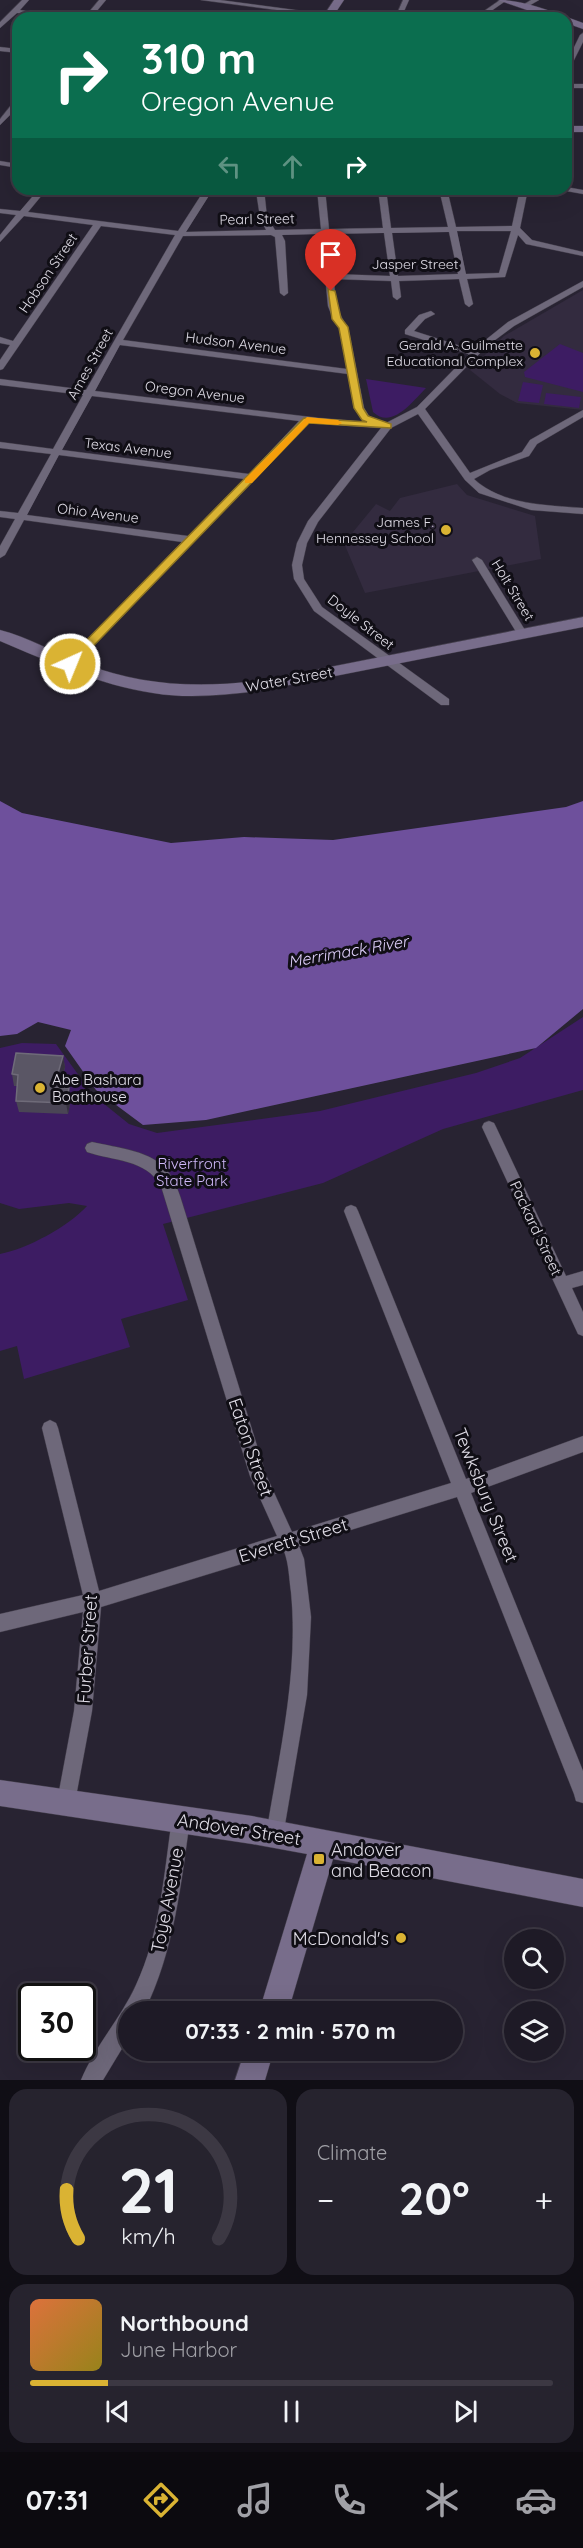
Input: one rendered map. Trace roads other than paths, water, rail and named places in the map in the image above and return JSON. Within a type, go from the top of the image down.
[{"type":"main road","points":[[503,0],[542,12]]},
{"type":"main road","name":"Water Street","points":[[0,634],[70,664],[145,686],[208,691],[259,686],[583,622]]},
{"type":"main road","name":"Andover Street","points":[[0,1793],[181,1819],[324,1843],[583,1893]]},
{"type":"main road","points":[[276,2001],[324,1843]]},
{"type":"main road","points":[[250,2080],[256,2061]]},
{"type":"street","points":[[15,11],[26,0]]},
{"type":"street","points":[[204,0],[300,12]]},
{"type":"street","points":[[265,7],[270,0]]},
{"type":"street","points":[[486,12],[503,0]]},
{"type":"street","points":[[525,6],[536,0]]},
{"type":"street","points":[[15,11],[22,12]]},
{"type":"street","points":[[0,26],[12,14]]},
{"type":"street","points":[[572,55],[583,35]]},
{"type":"street","points":[[0,123],[12,107]]},
{"type":"street","points":[[0,240],[38,195]]},
{"type":"street","name":"Ames Street","points":[[0,555],[117,342],[205,195]]},
{"type":"street","points":[[261,195],[265,226],[270,232],[279,236],[284,293]]},
{"type":"street","points":[[322,195],[332,306],[337,319],[344,327],[359,408],[365,418],[388,426],[420,409],[475,353],[511,324],[583,284]]},
{"type":"street","points":[[383,195],[397,297]]},
{"type":"street","points":[[443,195],[469,303]]},
{"type":"street","points":[[523,195],[516,228],[529,242],[583,254]]},
{"type":"street","name":"Pearl Street","points":[[0,211],[180,234],[516,228]]},
{"type":"street","name":"Hobson Street","points":[[0,367],[98,224]]},
{"type":"street","name":"Jasper Street","points":[[329,276],[394,279],[502,275],[516,228]]},
{"type":"street","points":[[431,314],[422,317],[408,332],[475,353]]},
{"type":"street","points":[[0,340],[15,344]]},
{"type":"street","name":"Hudson Avenue","points":[[117,342],[352,372]]},
{"type":"street","name":"Oregon Avenue","points":[[0,382],[307,420],[388,426]]},
{"type":"street","points":[[420,409],[468,478],[482,491],[531,507],[583,511]]},
{"type":"street","points":[[468,478],[487,468],[526,454],[533,442],[583,413]]},
{"type":"street","points":[[70,664],[307,420]]},
{"type":"street","name":"Doyle Street","points":[[388,426],[313,521],[302,543],[297,565],[299,579],[318,609],[445,702]]},
{"type":"street","name":"Texas Avenue","points":[[0,445],[252,477]]},
{"type":"street","name":"Ohio Avenue","points":[[0,514],[192,540]]},
{"type":"street","name":"Holt Street","points":[[477,560],[523,635]]},
{"type":"street","name":"Packard Street","points":[[489,1127],[583,1329]]},
{"type":"street","name":"Eaton Street","points":[[92,1148],[146,1164],[159,1171],[165,1178],[178,1212],[258,1476],[296,1559],[302,1617],[298,1695],[275,1835]]},
{"type":"street","name":"Tewksbury Street","points":[[351,1211],[583,1794]]},
{"type":"street","points":[[562,1284],[583,1278]]},
{"type":"street","name":"Furber Street","points":[[50,1428],[93,1601],[83,1711],[66,1802]]},
{"type":"street","name":"Everett Street","points":[[0,1623],[93,1601],[462,1488],[583,1444]]},
{"type":"street","name":"Toye Avenue","points":[[139,2001],[159,1950],[165,1924],[181,1819]]},
{"type":"street","points":[[91,2080],[118,2036]]},
{"type":"water","name":"Merrimack River","points":[[0,801],[22,813],[171,843],[244,837],[333,840],[566,807],[583,801],[583,1009],[536,1048],[206,1120],[143,1125],[96,1090],[65,1046],[71,1030],[38,1022],[17,1034],[0,1036]]},
{"type":"place","name":"Gerald A. Guilmette Educational Complex","points":[[535,353]]},
{"type":"place","name":"James F. Hennessey School","points":[[446,530]]},
{"type":"place","name":"Abe Bashara Boathouse","points":[[40,1088]]},
{"type":"place","name":"Andover and Beacon","points":[[319,1859]]},
{"type":"place","name":"McDonald's","points":[[401,1938]]},
{"type":"park label","name":"Riverfront State Park","points":[[192,1172]]}]
